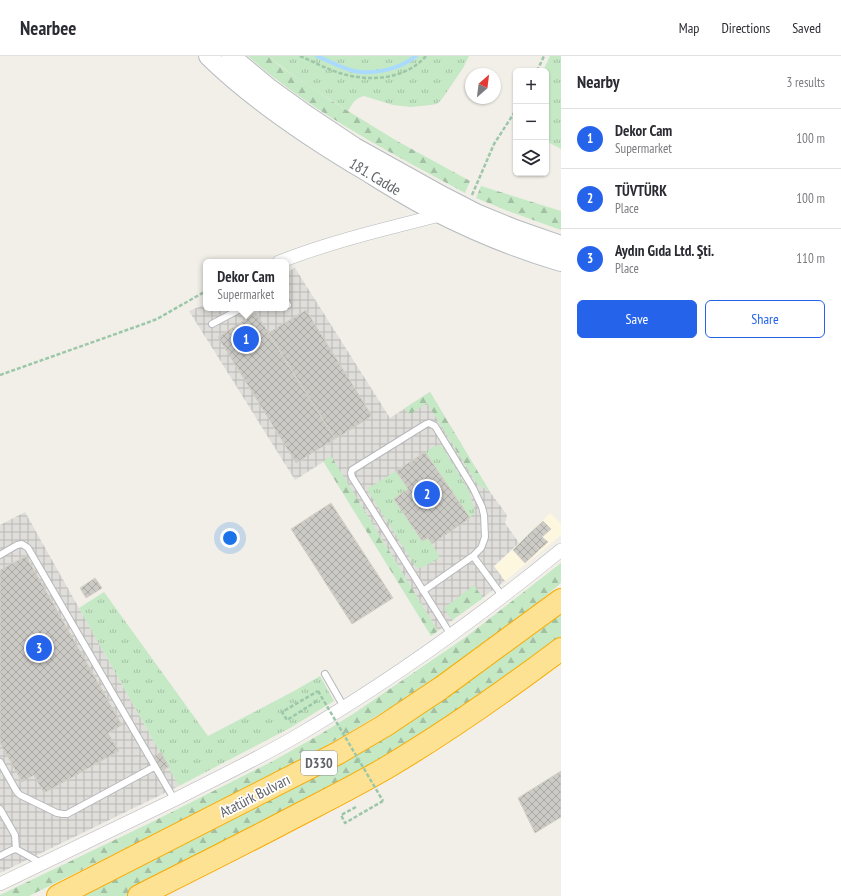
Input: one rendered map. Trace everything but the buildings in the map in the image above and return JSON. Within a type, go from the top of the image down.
[{"type":"highway","name":"Atatürk Bulvarı","points":[[58,896],[344,750],[384,726],[441,688],[561,600]]},
{"type":"highway","name":"D330","points":[[139,896],[332,798],[386,768],[438,736],[484,705],[561,649]]},
{"type":"street","name":"181. Cadde","points":[[208,56],[260,101],[299,130],[349,162],[431,210],[494,239],[561,262]]},
{"type":"street","name":"181. Cadde","points":[[231,56],[273,91],[349,143],[466,208],[515,229],[561,245]]},
{"type":"street","points":[[287,259],[338,242],[466,208]]},
{"type":"street","points":[[0,884],[239,768],[294,738],[345,707],[451,635],[561,550]]},
{"type":"lane","points":[[212,324],[236,311]]},
{"type":"lane","points":[[423,591],[473,556],[481,548],[485,537],[483,512],[473,488],[432,424],[426,424],[352,470],[351,473],[352,477],[423,591],[451,635]]},
{"type":"lane","points":[[0,555],[17,545],[22,544],[28,548],[174,800]]},
{"type":"lane","points":[[473,556],[503,596]]},
{"type":"lane","points":[[325,674],[345,707]]},
{"type":"lane","points":[[0,762],[17,792],[57,813],[63,814],[67,814],[154,767]]},
{"type":"lane","points":[[0,809],[15,835],[16,849]]},
{"type":"lane","points":[[0,856],[16,849],[42,864]]},
{"type":"path","points":[[300,56],[341,74],[365,78],[391,76],[403,73],[426,56]]},
{"type":"path","points":[[538,68],[544,56]]},
{"type":"path","points":[[466,208],[494,144],[513,115]]},
{"type":"path","points":[[0,375],[157,319],[203,293]]},
{"type":"path","points":[[317,701],[287,720],[282,712],[318,690],[383,801],[345,823],[341,816],[360,804]]},
{"type":"shaded area","points":[[295,268],[390,418],[430,392],[490,492],[507,515],[505,523],[519,543],[494,566],[505,581],[438,631],[331,457],[295,480],[189,311],[203,305],[203,311],[289,311],[289,271]]},
{"type":"shaded area","points":[[25,512],[179,786],[0,873],[0,525]]},
{"type":"shaded area","points":[[550,513],[561,524],[561,535],[505,581],[494,567]]},
{"type":"green space","points":[[248,56],[268,56],[281,67],[330,100],[397,141],[470,181],[465,193],[380,147],[325,114],[298,96]]},
{"type":"green space","points":[[268,56],[469,56],[463,68],[437,104],[411,107],[393,105],[364,96],[356,100],[348,111],[297,78]]},
{"type":"green space","points":[[550,56],[561,56],[561,149],[549,143],[549,68],[544,68]]},
{"type":"green space","points":[[481,186],[561,211],[561,230],[476,198]]},
{"type":"green space","points":[[430,392],[490,492],[477,484],[427,403],[409,415],[405,408]]},
{"type":"green space","points":[[439,445],[443,448],[469,491],[475,512],[470,518],[425,452]]},
{"type":"green space","points":[[331,456],[438,631],[431,636],[323,461]]},
{"type":"green space","points":[[396,471],[408,489],[394,499],[422,541],[428,538],[439,555],[438,559],[421,568],[416,567],[368,491],[368,488]]},
{"type":"green space","points":[[561,563],[561,583],[515,622],[425,687],[338,739],[239,792],[29,896],[0,896],[273,761],[319,735],[353,714],[466,637]]},
{"type":"green space","points":[[474,585],[483,598],[452,620],[444,608]]},
{"type":"green space","points":[[104,592],[208,736],[320,676],[334,701],[290,728],[179,786],[79,608]]},
{"type":"green space","points":[[561,611],[561,640],[382,761],[179,870],[126,896],[81,896],[242,815],[341,762]]},
{"type":"waterway","points":[[317,56],[349,70],[362,72],[395,68],[410,61],[416,56]]},
{"type":"place","name":"Dekor Cam","points":[[246,339]]},
{"type":"place","name":"TÜVTÜRK","points":[[427,494]]},
{"type":"place","name":"Aydın Gıda Ltd. Şti.","points":[[39,648]]}]
